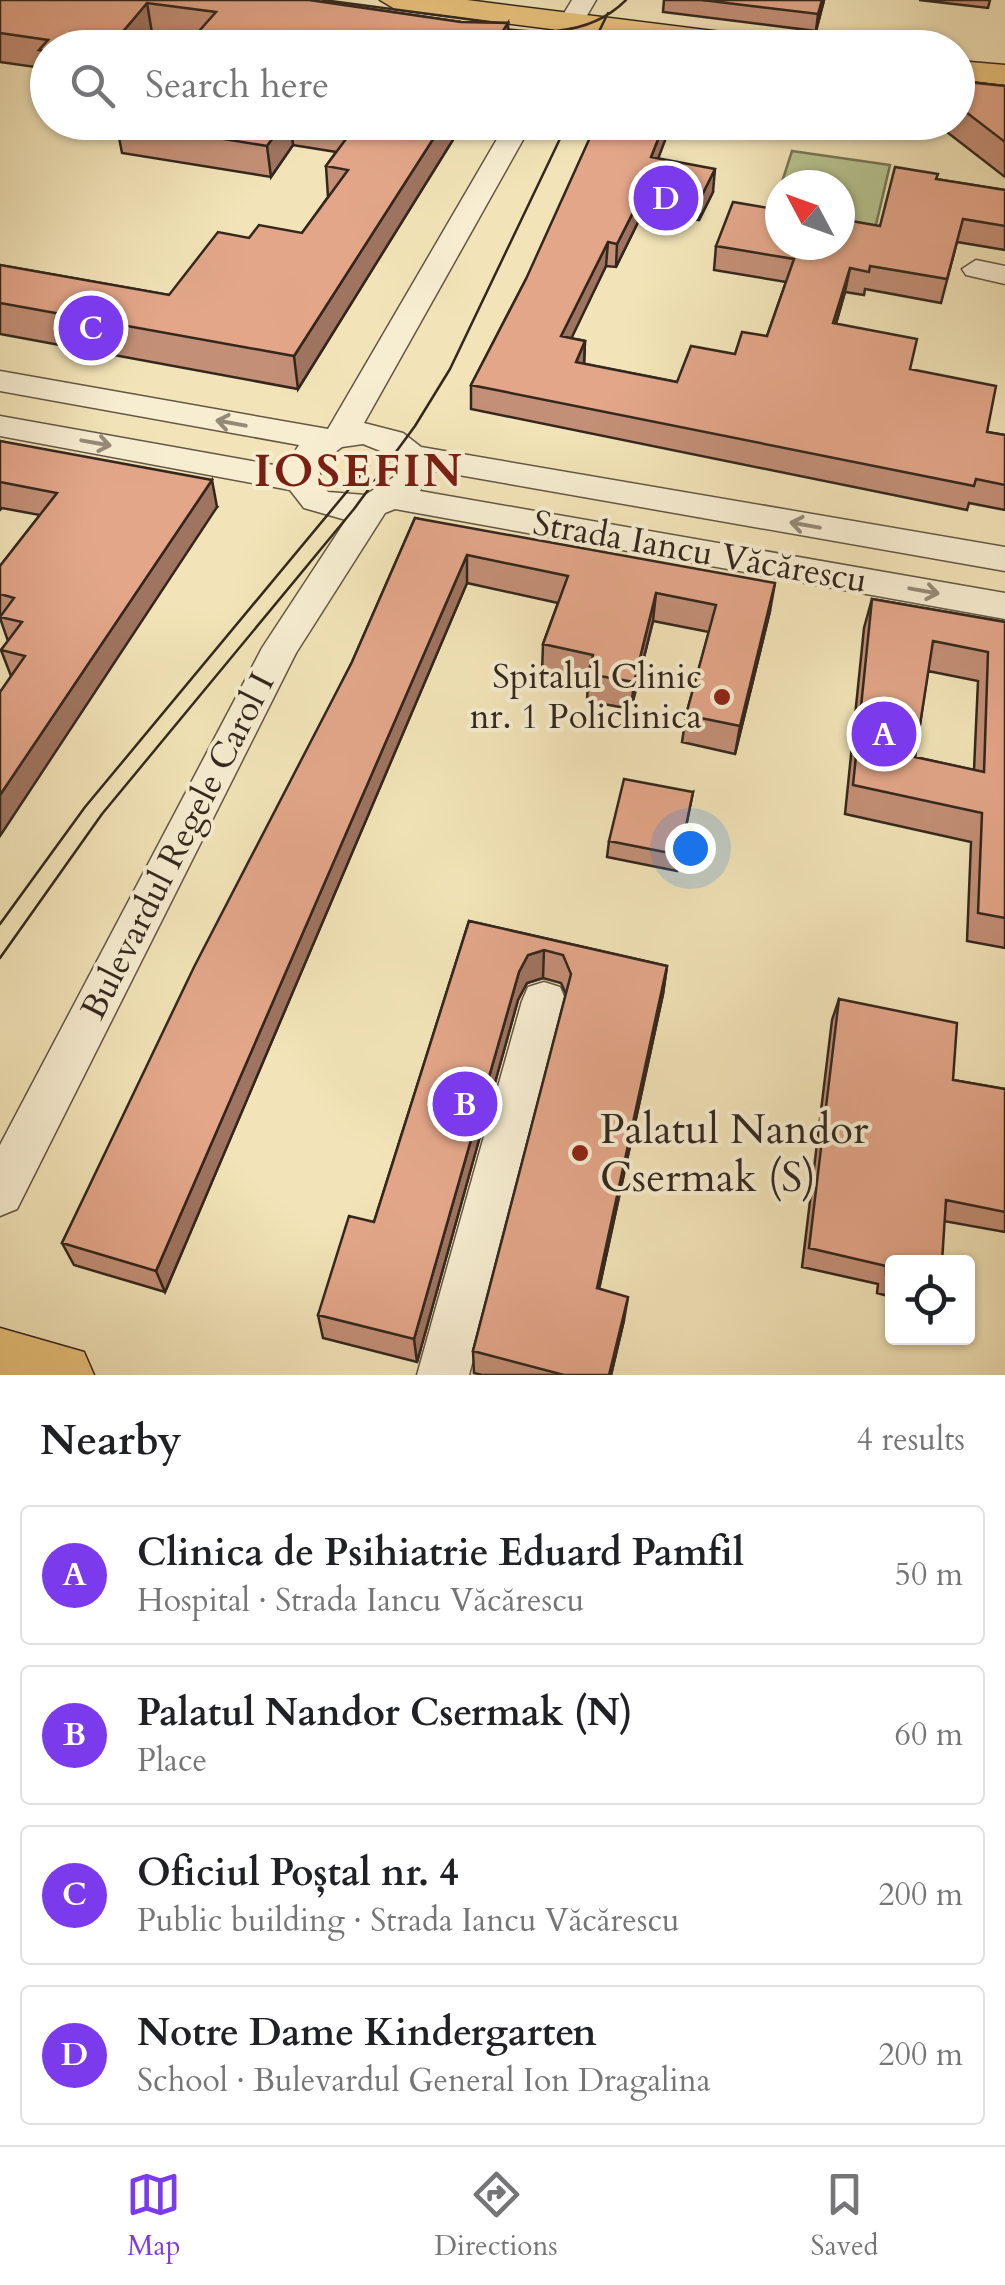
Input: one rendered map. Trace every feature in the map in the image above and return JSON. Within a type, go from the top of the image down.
[{"type":"main road","points":[[387,12],[451,30]]},
{"type":"main road","points":[[975,72],[1005,75]]},
{"type":"main road","points":[[975,90],[1005,93]]},
{"type":"main road","points":[[0,1360],[61,1375]]},
{"type":"street","points":[[301,480],[305,458],[334,438],[509,140]]},
{"type":"street","points":[[0,381],[334,438],[390,438],[412,456],[413,478],[383,503],[324,503],[301,480],[0,426]]},
{"type":"street","name":"Strada Iancu Văcărescu","points":[[412,456],[1005,559]]},
{"type":"street","name":"Strada Iancu Văcărescu","points":[[383,503],[1005,606]]},
{"type":"street","name":"Bulevardul Regele Carol I","points":[[0,1193],[280,648],[383,503]]},
{"type":"street","points":[[444,1375],[544,1002]]},
{"type":"green space","points":[[792,151],[890,165],[874,233],[855,230],[855,170],[786,170]]},
{"type":"building","points":[[0,0],[309,0],[461,22],[508,23],[504,30],[200,30],[216,12],[147,3],[124,30],[30,30],[30,37],[0,33]]},
{"type":"building","points":[[702,0],[822,0],[818,14]]},
{"type":"building","points":[[975,83],[1005,86],[1005,142],[975,119]]},
{"type":"building","points":[[230,140],[271,140],[267,146]]},
{"type":"building","points":[[345,140],[432,140],[294,356],[0,303],[0,265],[169,295],[218,232],[249,238],[259,225],[302,233],[348,170],[326,166]]},
{"type":"building","points":[[589,140],[658,140],[651,157],[715,169],[701,197],[646,187],[617,244],[608,242],[561,336],[585,341],[576,362],[677,382],[691,346],[735,354],[742,332],[767,336],[794,260],[855,260],[855,222],[880,226],[895,167],[938,174],[936,179],[1005,190],[1005,226],[963,219],[947,279],[870,266],[869,272],[850,268],[833,323],[917,339],[910,369],[996,386],[987,432],[1005,435],[1005,485],[976,479],[974,486],[471,385],[526,279]]},
{"type":"building","points":[[733,202],[765,207],[765,254],[716,246]]},
{"type":"building","points":[[0,441],[212,480],[0,795],[0,692],[25,656],[1,650],[22,622],[0,617],[14,598],[0,594],[0,566],[57,493],[0,482]]},
{"type":"building","points":[[415,518],[775,583],[740,726],[686,715],[716,605],[656,593],[634,682],[588,674],[593,655],[543,644],[568,576],[467,555],[156,1271],[62,1243],[194,967],[352,662]]},
{"type":"building","points":[[872,599],[1005,622],[1005,918],[978,913],[982,813],[853,785]],"holes":[[[933,641],[988,652],[984,772],[915,757]]]},
{"type":"building","points":[[624,779],[693,792],[680,855],[609,841]]},
{"type":"building","points":[[469,921],[667,966],[597,1288],[628,1297],[609,1375],[564,1375],[473,1351],[571,974],[563,955],[544,950],[528,955],[519,972],[414,1339],[318,1315],[349,1216],[374,1222]]},
{"type":"building","points":[[839,999],[957,1023],[953,1080],[1005,1089],[1005,1212],[946,1200],[942,1255],[885,1255],[885,1266],[809,1248]]},
{"type":"tram line","points":[[323,0],[497,23]]},
{"type":"tram line","points":[[607,15],[626,0]]},
{"type":"tram line","points":[[564,30],[607,15]]},
{"type":"tram line","points":[[600,30],[607,15]]},
{"type":"tram line","points":[[480,26],[511,30]]},
{"type":"tram line","points":[[0,958],[102,814],[354,509],[415,426],[450,369],[559,140]]},
{"type":"tram line","points":[[0,924],[85,807],[369,465]]},
{"type":"place","name":"Notre Dame Kindergarten","points":[[666,198]]},
{"type":"place","name":"Oficiul Poștal nr. 4","points":[[91,328]]},
{"type":"place","name":"Spitalul Clinic nr. 1 Policlinica","points":[[722,697]]},
{"type":"place","name":"Clinica de Psihiatrie Eduard Pamfil","points":[[884,734]]},
{"type":"place","name":"Palatul Nandor Csermak (N)","points":[[465,1104]]},
{"type":"place","name":"Palatul Nandor Csermak (S)","points":[[580,1153]]},
{"type":"district","name":"IOSEFIN","points":[[359,471]]}]
